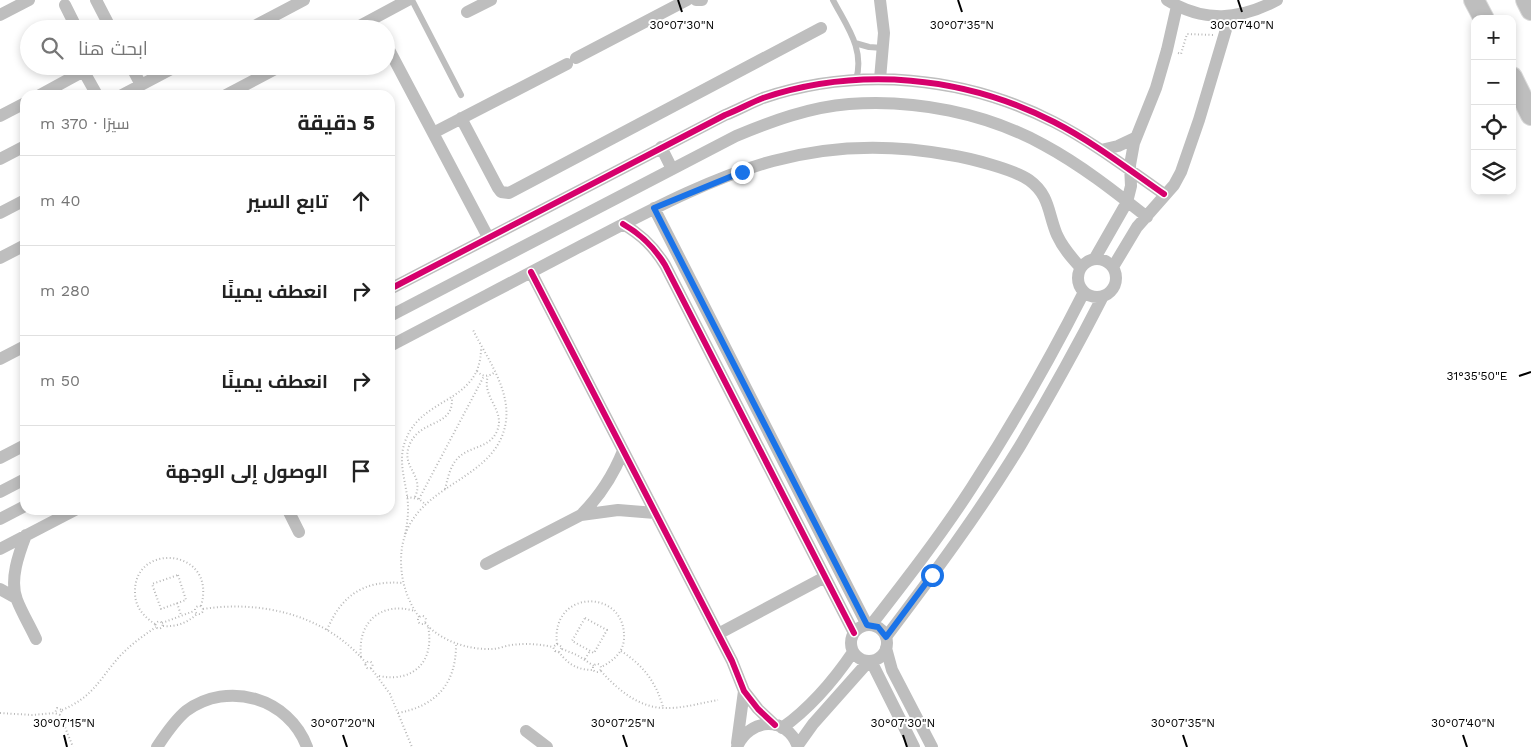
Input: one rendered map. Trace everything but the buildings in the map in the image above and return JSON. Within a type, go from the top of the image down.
[{"type":"main road","points":[[1474,0],[1482,15]]},
{"type":"main road","points":[[1526,0],[1531,10]]},
{"type":"main road","points":[[1516,85],[1531,115]]},
{"type":"street","points":[[0,15],[29,0]]},
{"type":"street","points":[[96,0],[106,20]]},
{"type":"street","points":[[266,20],[304,0]]},
{"type":"street","points":[[380,20],[408,0]]},
{"type":"street","points":[[468,12],[491,0]]},
{"type":"street","points":[[433,133],[687,0]]},
{"type":"street","points":[[696,0],[702,0]]},
{"type":"street","points":[[880,0],[883,25],[880,79]]},
{"type":"street","points":[[1095,258],[1128,202],[1135,138],[1156,88],[1167,50],[1172,3],[1194,12],[1212,16],[1230,16],[1258,10],[1277,0]]},
{"type":"street","points":[[65,5],[72,20]]},
{"type":"street","points":[[1113,267],[1133,233],[1164,194],[1174,185],[1199,120],[1230,16]]},
{"type":"street","points":[[461,118],[498,188],[505,193],[509,193],[821,28]]},
{"type":"street","points":[[395,61],[488,237]]},
{"type":"street","points":[[49,90],[78,75]]},
{"type":"street","points":[[91,75],[95,90]]},
{"type":"street","points":[[136,75],[141,85]]},
{"type":"street","points":[[132,90],[160,75]]},
{"type":"street","points":[[235,90],[264,75]]},
{"type":"street","points":[[395,285],[661,147],[762,99],[790,90],[819,84],[856,80],[914,80],[986,94],[1020,106],[1054,122],[1101,150],[1164,194]]},
{"type":"street","points":[[395,313],[736,136],[769,122],[795,114],[848,104],[911,105],[962,114],[1012,130],[1043,144],[1073,161],[1146,217]]},
{"type":"street","points":[[0,116],[20,106]]},
{"type":"street","points":[[1101,150],[1118,146],[1135,138]]},
{"type":"street","points":[[661,147],[672,169]]},
{"type":"street","points":[[395,343],[654,208],[726,177],[772,161],[821,150],[860,147],[919,149],[968,158],[1015,173],[1028,179],[1039,189],[1047,202],[1057,235],[1067,252],[1080,267]]},
{"type":"street","points":[[0,159],[20,149]]},
{"type":"street","points":[[0,213],[20,203]]},
{"type":"street","points":[[654,208],[869,625]]},
{"type":"street","points":[[624,224],[648,241],[661,259],[854,633]]},
{"type":"street","points":[[0,258],[20,248]]},
{"type":"street","points":[[1095,258],[1102,259],[1113,267],[1116,274],[1116,281],[1109,293],[1103,296],[1090,296],[1079,285],[1080,267],[1087,261],[1095,258]]},
{"type":"street","points":[[531,272],[732,660],[744,691],[758,709],[789,732],[798,746],[814,724],[870,661]]},
{"type":"street","points":[[869,625],[940,535],[997,448],[1035,384],[1084,292]]},
{"type":"street","points":[[932,747],[892,670],[886,642],[878,627],[869,625],[862,627],[854,633],[851,646],[853,652],[862,660],[870,661],[881,657],[886,642],[1019,448],[1072,356],[1103,296]]},
{"type":"street","points":[[0,359],[20,349]]},
{"type":"street","points":[[0,458],[20,448]]},
{"type":"street","points":[[486,564],[581,515],[606,486],[616,469],[623,450]]},
{"type":"street","points":[[0,492],[20,482]]},
{"type":"street","points":[[0,519],[20,509]]},
{"type":"street","points":[[581,515],[618,510],[655,513]]},
{"type":"street","points":[[0,549],[65,515]]},
{"type":"street","points":[[290,515],[299,532]]},
{"type":"street","points":[[26,535],[16,566],[16,598],[36,639]]},
{"type":"street","points":[[718,634],[825,577]]},
{"type":"street","points":[[0,589],[16,598]]},
{"type":"street","points":[[737,747],[746,732],[755,726],[765,724],[779,726],[802,712],[853,652]]},
{"type":"street","points":[[870,661],[914,747]]},
{"type":"street","points":[[737,747],[744,691]]},
{"type":"street","points":[[157,747],[170,728],[186,712],[206,700],[228,695],[250,697],[272,704],[290,718],[303,736],[307,747]]},
{"type":"street","points":[[526,731],[547,747]]},
{"type":"lane","points":[[412,0],[461,95]]},
{"type":"lane","points":[[833,0],[855,43],[859,62],[856,80]]},
{"type":"lane","points":[[855,43],[883,48]]},
{"type":"path","points":[[1167,50],[1181,54],[1186,35],[1189,33],[1214,35],[1216,37]]},
{"type":"path","points":[[404,540],[413,521],[425,505],[445,489],[481,466],[492,454],[501,439],[506,422],[506,405],[502,388],[473,330]]},
{"type":"path","points":[[425,622],[419,623],[419,617],[403,583],[401,554],[407,526],[407,497],[401,465],[402,451],[406,438],[422,415],[462,390],[470,381],[479,362],[480,345]]},
{"type":"path","points":[[476,370],[484,376],[495,372]]},
{"type":"path","points":[[419,499],[484,376]]},
{"type":"path","points":[[445,489],[451,467],[460,456],[487,444],[496,433],[499,419],[498,412],[487,393],[486,381],[488,376]]},
{"type":"path","points":[[415,497],[418,485],[408,459],[409,445],[422,429],[445,417],[451,407],[452,397]]},
{"type":"path","points":[[407,497],[415,497],[425,505]]},
{"type":"path","points":[[73,747],[60,715],[62,710],[85,698],[121,656],[156,625],[158,621],[162,624],[178,625],[185,623],[202,612],[202,607],[204,588],[197,572],[191,565],[174,558],[165,557],[148,564],[137,578],[135,596],[137,605],[142,613],[156,625],[160,629],[162,624],[194,611],[196,607],[202,607],[245,605],[288,613],[308,620],[345,642],[361,657],[366,663],[367,668],[371,668],[378,676],[390,694],[412,747]]},
{"type":"path","points":[[178,575],[186,600],[177,603],[161,609],[152,584],[178,575]]},
{"type":"path","points":[[327,630],[333,615],[343,602],[356,592],[370,585],[387,582],[403,583]]},
{"type":"path","points":[[419,617],[425,617],[425,622],[428,626],[456,644],[474,648],[493,649],[526,643],[540,644],[554,647],[555,651],[559,652],[570,664],[577,668],[594,670],[597,673],[601,669],[616,658],[624,642],[622,621],[608,606],[599,602],[589,600],[579,603],[570,607],[562,614],[555,634],[557,644],[562,649],[585,659],[594,666],[598,664],[601,669],[611,682],[629,696],[649,705],[664,708],[718,700]]},
{"type":"path","points":[[177,603],[182,615]]},
{"type":"path","points":[[361,657],[362,635],[366,625],[374,617],[383,611],[393,608],[415,611]]},
{"type":"path","points":[[194,611],[197,614]]},
{"type":"path","points":[[585,618],[607,630],[594,653],[590,651],[572,641],[585,618]]},
{"type":"path","points":[[378,676],[390,678],[403,677],[419,667],[429,651],[431,638],[428,626]]},
{"type":"path","points":[[398,713],[412,710],[425,704],[441,690],[453,672],[456,644]]},
{"type":"path","points":[[554,647],[557,644]]},
{"type":"path","points":[[559,652],[562,649]]},
{"type":"path","points":[[585,659],[590,651]]},
{"type":"path","points":[[621,651],[633,659],[648,675],[660,694],[664,708]]},
{"type":"path","points":[[366,663],[371,663],[371,668]]},
{"type":"path","points":[[55,713],[57,708],[62,710]]},
{"type":"path","points":[[0,713],[32,715],[55,713],[60,715]]},
{"type":"cycle path","points":[[395,286],[725,115],[763,98],[799,88],[836,82],[874,79],[911,81],[948,86],[984,94],[1020,106],[1083,138],[1164,194]]},
{"type":"cycle path","points":[[623,224],[647,242],[665,265],[854,633]]},
{"type":"cycle path","points":[[531,272],[732,661],[744,691],[758,709],[775,725]]},
{"type":"route","points":[[742,172],[654,208],[867,625],[878,627],[886,637],[932,575]]}]
